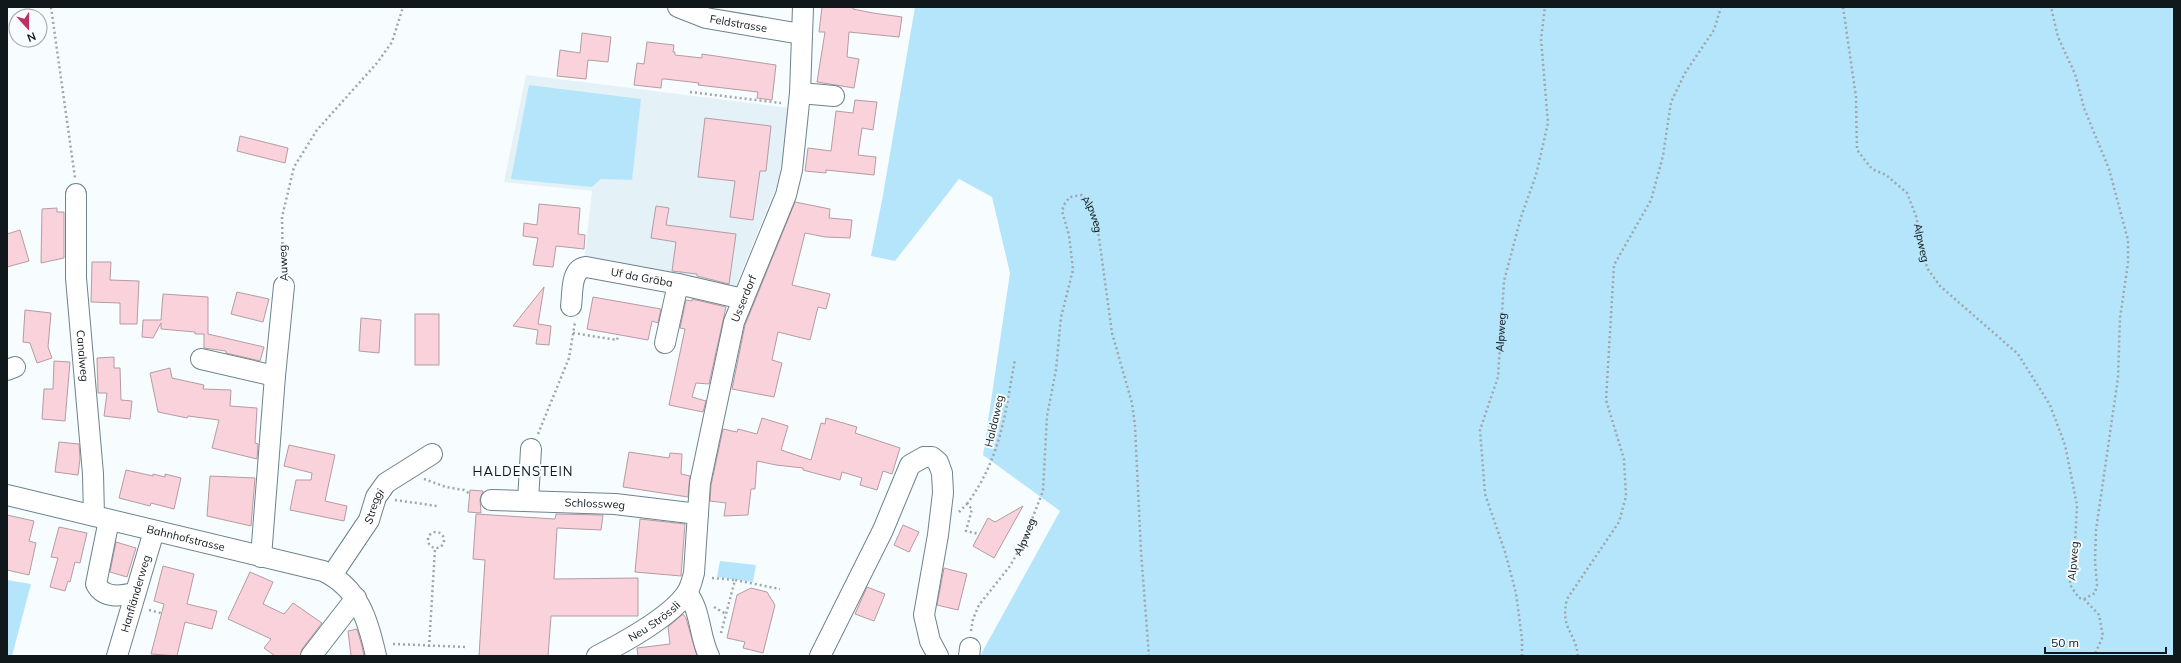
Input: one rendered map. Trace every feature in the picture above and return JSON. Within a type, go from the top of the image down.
[{"type":"street","name":"Feldstrasse","points":[[678,7],[706,18],[801,34]]},
{"type":"street","name":"Usserdorf","points":[[687,593],[694,573],[700,483],[734,322],[786,194],[796,149],[792,98],[801,34],[803,7]]},
{"type":"street","points":[[792,98],[834,96]]},
{"type":"street","name":"Canalweg","points":[[76,194],[76,278],[93,474],[102,518],[96,584],[98,588],[106,594],[119,596],[134,593]]},
{"type":"street","name":"Uf da Gräba","points":[[571,306],[574,277],[581,268],[586,267],[678,284],[743,299]]},
{"type":"street","points":[[665,343],[678,284]]},
{"type":"street","name":"Auweg","points":[[261,557],[275,376],[284,286]]},
{"type":"street","points":[[201,359],[275,376]]},
{"type":"street","points":[[528,501],[532,449]]},
{"type":"street","name":"Streggi","points":[[332,575],[369,520],[376,497],[386,483],[432,454]]},
{"type":"street","points":[[820,656],[883,530],[910,465],[924,457],[932,457],[938,462],[942,473],[943,493],[938,535],[924,615],[930,641],[938,656]]},
{"type":"street","name":"Bahnhofstrasse","points":[[7,495],[261,557],[304,566],[332,575],[347,587],[356,598]]},
{"type":"street","name":"Schlossweg","points":[[491,500],[614,504],[698,514]]},
{"type":"street","name":"Hanfländerweg","points":[[117,656],[134,593],[154,531]]},
{"type":"street","points":[[687,593],[694,602],[702,641],[709,656]]},
{"type":"street","name":"Neu Strössli","points":[[597,656],[634,636],[677,604],[687,593]]},
{"type":"street","points":[[311,656],[356,598],[364,612],[376,656]]},
{"type":"path","points":[[51,7],[70,129],[76,194]]},
{"type":"path","name":"Auweg","points":[[284,286],[282,217],[294,167],[317,130],[378,63],[392,42],[403,7]]},
{"type":"path","name":"Alpweg","points":[[1522,656],[1522,639],[1516,593],[1506,552],[1485,494],[1480,430],[1498,377],[1504,281],[1521,217],[1536,176],[1548,123],[1541,39],[1545,7]]},
{"type":"path","points":[[1578,656],[1576,643],[1566,627],[1564,614],[1567,599],[1619,522],[1626,496],[1624,459],[1606,400],[1614,265],[1651,200],[1663,156],[1671,102],[1685,73],[1714,30],[1721,7]]},
{"type":"path","name":"Alpweg","points":[[1843,7],[1856,97],[1857,150],[1872,169],[1886,175],[1907,193],[1916,216],[1927,268],[1940,286],[2018,354],[2050,405],[2065,445],[2077,505],[2070,585],[2079,598],[2084,599],[2095,593],[2098,585],[2095,561],[2096,530],[2118,378],[2120,318],[2128,263],[2128,240],[2110,169],[2084,108],[2076,74],[2058,37],[2051,7]]},
{"type":"path","points":[[690,92],[792,98]]},
{"type":"path","name":"Alpweg","points":[[970,652],[973,619],[979,605],[1010,566],[1022,545],[1043,491],[1047,416],[1056,370],[1061,317],[1073,270],[1069,235],[1062,211],[1065,203],[1070,197],[1076,195],[1082,196],[1091,206],[1097,223],[1112,332],[1132,403],[1135,426],[1141,552],[1149,656]]},
{"type":"path","points":[[532,449],[569,358],[577,308],[571,306]]},
{"type":"path","points":[[573,333],[617,340],[618,334]]},
{"type":"path","name":"Haldaweg","points":[[955,515],[967,504],[987,471],[997,447],[1015,359]]},
{"type":"path","points":[[405,472],[446,488],[464,490],[470,494]]},
{"type":"path","points":[[376,497],[437,506]]},
{"type":"path","points":[[967,504],[972,509],[966,531],[979,534]]},
{"type":"path","points":[[437,532],[443,536],[444,542],[442,546],[435,549],[429,546],[427,540],[429,535],[437,532]]},
{"type":"path","points":[[429,647],[435,549]]},
{"type":"path","points":[[711,584],[712,578],[735,580],[780,589]]},
{"type":"path","points":[[720,634],[735,580]]},
{"type":"path","points":[[2084,599],[2098,615],[2103,636],[2094,656]]},
{"type":"path","points":[[707,604],[726,614]]},
{"type":"path","points":[[151,610],[161,613]]},
{"type":"path","points":[[393,644],[429,647],[466,647]]},
{"type":"shaded area","points":[[915,7],[2174,7],[2174,656],[980,656],[1060,511],[983,455],[1010,273],[992,197],[959,179],[895,261],[871,256],[883,195]]},
{"type":"shaded area","points":[[526,75],[789,108],[779,180],[735,288],[584,262],[592,191],[504,182]]},
{"type":"shaded area","points":[[529,85],[641,99],[632,180],[601,179],[592,187],[511,179]]},
{"type":"shaded area","points":[[720,561],[756,565],[753,582],[717,577]]},
{"type":"shaded area","points":[[7,580],[31,584],[12,656],[7,656]]},
{"type":"building","points":[[822,7],[853,7],[853,9],[902,17],[899,37],[849,32],[847,57],[859,59],[854,88],[817,82],[825,32],[819,32]]},
{"type":"building","points":[[582,33],[611,37],[608,62],[588,60],[586,79],[557,76],[560,50],[580,53]]},
{"type":"building","points":[[647,42],[674,45],[673,52],[675,52],[675,55],[702,58],[702,54],[776,65],[772,100],[757,98],[758,92],[698,85],[699,83],[665,79],[662,79],[661,88],[634,85],[637,63],[644,64]]},
{"type":"building","points":[[855,100],[877,102],[873,130],[862,128],[858,155],[876,157],[874,175],[826,170],[826,173],[805,171],[808,148],[831,151],[836,111],[853,113]]},
{"type":"building","points":[[705,118],[771,126],[766,171],[760,171],[753,220],[730,217],[735,181],[698,177]]},
{"type":"building","points":[[240,136],[288,148],[285,163],[237,151]]},
{"type":"building","points":[[795,202],[830,209],[829,218],[852,220],[850,238],[825,237],[805,233],[792,285],[830,294],[826,309],[818,307],[810,340],[778,332],[772,360],[782,363],[774,397],[732,389],[745,325]]},
{"type":"building","points":[[539,204],[580,208],[578,234],[585,235],[584,249],[556,246],[553,267],[533,265],[538,238],[523,236],[524,223],[537,225]]},
{"type":"building","points":[[656,206],[669,208],[666,225],[736,234],[729,284],[697,276],[697,274],[672,271],[676,242],[651,238]]},
{"type":"building","points":[[57,208],[57,212],[64,212],[64,258],[41,263],[42,209]]},
{"type":"building","points":[[20,230],[29,261],[7,267],[7,234]]},
{"type":"building","points":[[92,262],[111,262],[110,280],[139,281],[137,324],[120,324],[120,303],[91,302]]},
{"type":"building","points":[[544,287],[538,324],[551,326],[549,345],[536,344],[538,330],[513,326]]},
{"type":"building","points":[[237,292],[269,299],[263,322],[231,314]]},
{"type":"building","points":[[163,294],[208,297],[208,334],[264,347],[260,361],[226,353],[226,351],[204,348],[204,334],[161,329],[161,323],[153,338],[142,337],[143,320],[161,320]]},
{"type":"building","points":[[593,297],[661,309],[658,323],[652,321],[648,340],[587,329]]},
{"type":"building","points":[[692,299],[726,307],[709,384],[696,383],[692,397],[706,401],[703,412],[669,405],[685,329],[680,328],[686,300],[692,301]]},
{"type":"building","points":[[25,310],[51,313],[48,347],[52,358],[37,363],[30,343],[23,342]]},
{"type":"building","points":[[415,314],[439,314],[439,365],[415,365]]},
{"type":"building","points":[[361,318],[381,320],[379,353],[359,351]]},
{"type":"building","points":[[114,357],[114,368],[120,368],[121,400],[132,401],[130,419],[104,416],[107,393],[98,393],[97,358]]},
{"type":"building","points":[[54,361],[70,362],[65,421],[42,419],[44,389],[53,389]]},
{"type":"building","points":[[170,368],[172,378],[204,385],[203,389],[231,390],[230,406],[257,408],[255,443],[258,444],[257,459],[212,448],[219,420],[188,416],[187,418],[158,412],[150,373]]},
{"type":"building","points":[[762,418],[788,426],[781,450],[811,460],[821,423],[825,424],[826,418],[857,427],[855,433],[900,448],[892,474],[883,471],[877,490],[860,485],[862,478],[842,472],[840,480],[803,470],[803,468],[757,461],[755,489],[751,489],[748,515],[724,516],[726,503],[710,501],[711,485],[723,429],[737,432],[738,429],[757,434]]},
{"type":"building","points":[[59,442],[79,444],[80,459],[78,475],[55,472]]},
{"type":"building","points":[[289,445],[335,455],[325,501],[347,506],[344,521],[290,510],[296,480],[311,480],[312,473],[284,466]]},
{"type":"building","points":[[629,452],[669,458],[670,453],[682,454],[681,474],[690,476],[688,497],[623,487]]},
{"type":"building","points":[[126,470],[153,476],[153,474],[165,477],[165,474],[181,478],[174,509],[151,503],[150,506],[119,498]]},
{"type":"building","points":[[210,476],[255,478],[251,526],[207,516]]},
{"type":"building","points":[[470,490],[483,491],[480,499],[481,513],[468,512]]},
{"type":"building","points":[[1023,506],[994,558],[973,546],[988,518],[995,522]]},
{"type":"building","points":[[476,514],[555,519],[556,514],[603,515],[601,530],[557,528],[554,579],[638,578],[638,616],[551,616],[548,656],[479,656],[485,560],[473,559]]},
{"type":"building","points":[[7,515],[34,521],[29,541],[36,543],[29,575],[7,570]]},
{"type":"building","points":[[640,519],[685,524],[681,576],[635,572]]},
{"type":"building","points":[[903,525],[919,532],[909,552],[894,545]]},
{"type":"building","points":[[59,527],[87,533],[80,563],[75,562],[70,582],[68,581],[65,591],[50,587],[58,558],[51,557]]},
{"type":"building","points":[[116,542],[136,548],[127,577],[110,572]]},
{"type":"building","points":[[163,566],[194,574],[187,604],[217,611],[212,629],[185,622],[177,656],[151,654],[164,604],[154,601]]},
{"type":"building","points":[[944,568],[967,574],[958,610],[937,605]]},
{"type":"building","points":[[250,572],[273,582],[263,604],[284,614],[293,603],[322,623],[302,649],[300,656],[275,656],[264,648],[271,639],[228,619]]},
{"type":"building","points":[[867,587],[885,594],[874,621],[855,614]]},
{"type":"building","points":[[751,588],[767,592],[775,605],[763,653],[743,648],[745,642],[727,638],[737,595]]},
{"type":"building","points":[[683,614],[686,618],[697,656],[638,656],[637,648],[670,644],[668,627]]},
{"type":"building","points":[[357,629],[364,656],[351,656],[348,631]]},
{"type":"district","name":"HALDENSTEIN","points":[[523,471]]}]
